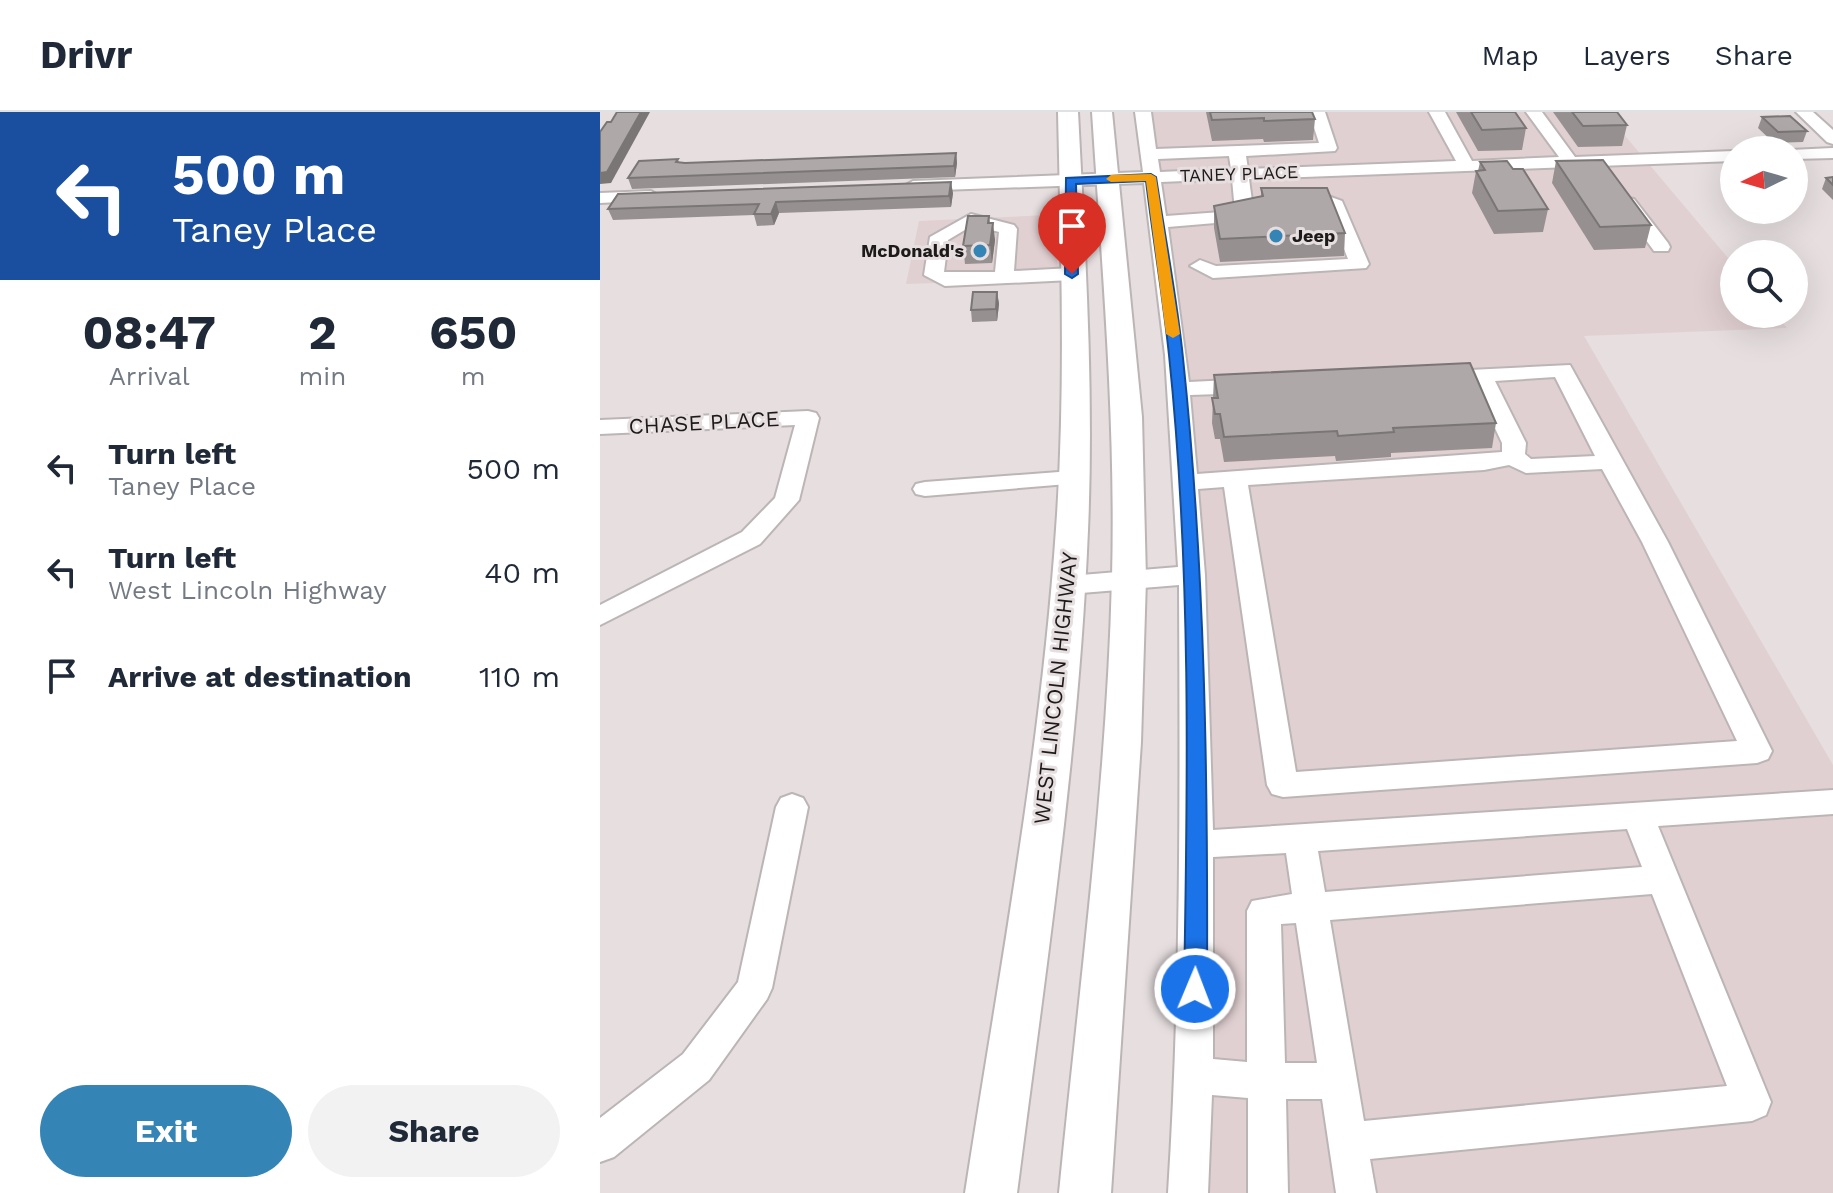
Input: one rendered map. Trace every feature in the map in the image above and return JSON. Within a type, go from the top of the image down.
[{"type":"main road","points":[[1068,112],[1088,180],[1127,417],[1129,579],[1122,742],[1085,1193]]},
{"type":"main road","points":[[1088,180],[1102,112]]},
{"type":"main road","name":"WEST LINCOLN HIGHWAY","points":[[991,1193],[1053,743],[1069,585],[1072,274],[1088,180]]},
{"type":"street","points":[[1143,112],[1179,389],[1192,575],[1197,844],[1194,1076],[1188,1193]]},
{"type":"street","points":[[1149,166],[1237,151],[1329,148],[1317,112]]},
{"type":"street","points":[[1437,112],[1463,160],[1566,156]]},
{"type":"street","points":[[1534,112],[1566,156]]},
{"type":"street","points":[[1804,112],[1833,139]]},
{"type":"street","points":[[1164,269],[1196,243],[1245,216],[1251,202],[1240,174],[1237,151]]},
{"type":"street","points":[[1808,154],[1833,153]]},
{"type":"street","name":"TANEY PLACE","points":[[894,187],[1088,180],[1149,166],[1240,174],[1440,166],[1463,160],[1507,164],[1566,156],[1597,160],[1720,156]]},
{"type":"street","points":[[1597,160],[1661,247]]},
{"type":"street","points":[[1440,166],[1446,175],[1459,178],[1506,175],[1510,172],[1507,164]]},
{"type":"street","points":[[971,219],[973,184]]},
{"type":"street","points":[[600,198],[662,196]]},
{"type":"street","points":[[1157,222],[1196,243],[1213,272],[1359,264],[1336,205],[1328,201],[1284,202]]},
{"type":"street","points":[[1004,277],[1008,229],[971,219],[939,237],[934,275],[945,280],[1072,274]]},
{"type":"street","points":[[1235,479],[1283,785],[1757,751],[1655,542],[1562,370],[1412,378]]},
{"type":"street","points":[[1481,375],[1514,443],[1513,457]]},
{"type":"street","points":[[1179,389],[1278,384]]},
{"type":"street","name":"CHASE PLACE","points":[[600,427],[808,418],[787,500],[751,538],[600,616]]},
{"type":"street","points":[[1186,482],[1484,463],[1513,457],[1526,466],[1610,462]]},
{"type":"street","points":[[925,489],[1072,478]]},
{"type":"street","points":[[1069,585],[1192,575]]},
{"type":"street","points":[[1197,844],[1300,840],[1637,813],[1833,802]]},
{"type":"street","points":[[600,1143],[696,1067],[754,988],[792,807]]},
{"type":"street","points":[[1349,1142],[1752,1102],[1637,813]]},
{"type":"street","points":[[1300,840],[1356,1193]]},
{"type":"street","points":[[1268,1193],[1264,911],[1663,879]]},
{"type":"street","points":[[1194,1076],[1266,1081],[1340,1081]]},
{"type":"shaded area","points":[[1142,112],[1605,112],[1720,248],[1720,328],[1787,328],[1584,336],[1833,765],[1833,1193],[1195,1193],[1176,355]]},
{"type":"shaded area","points":[[1052,215],[1059,279],[906,284],[919,221]]},
{"type":"building","points":[[617,112],[641,112],[607,172],[600,173],[600,132]]},
{"type":"building","points":[[1210,112],[1312,112],[1315,119],[1212,120]]},
{"type":"building","points":[[1471,112],[1515,112],[1526,128],[1482,130]]},
{"type":"building","points":[[1572,112],[1617,112],[1627,125],[1583,126]]},
{"type":"building","points":[[1790,116],[1807,131],[1778,132],[1762,117]]},
{"type":"building","points":[[956,153],[954,166],[628,178],[639,161],[678,159],[676,162],[685,163]]},
{"type":"building","points":[[1603,160],[1651,225],[1600,227],[1556,161]]},
{"type":"building","points":[[1507,161],[1513,169],[1523,169],[1548,209],[1498,211],[1476,171],[1485,170],[1480,162]]},
{"type":"building","points":[[951,182],[949,196],[776,202],[771,214],[754,214],[759,204],[608,209],[618,194]]},
{"type":"building","points":[[1261,188],[1327,188],[1345,233],[1220,239],[1214,206],[1263,196]]},
{"type":"building","points":[[968,216],[989,216],[988,223],[993,223],[990,245],[963,246]]},
{"type":"building","points":[[973,292],[997,292],[996,309],[971,310]]},
{"type":"building","points":[[1470,363],[1496,423],[1393,428],[1394,432],[1338,436],[1337,431],[1224,437],[1220,414],[1215,414],[1212,398],[1218,398],[1214,375]]},
{"type":"slow traffic","points":[[1111,179],[1151,177],[1173,334]]},
{"type":"place","name":"Jeep","points":[[1276,236]]},
{"type":"place","name":"McDonald's","points":[[980,251]]},
{"type":"route","points":[[1072,274],[1070,180],[1151,177],[1176,355],[1192,575],[1197,844],[1195,989]]}]
